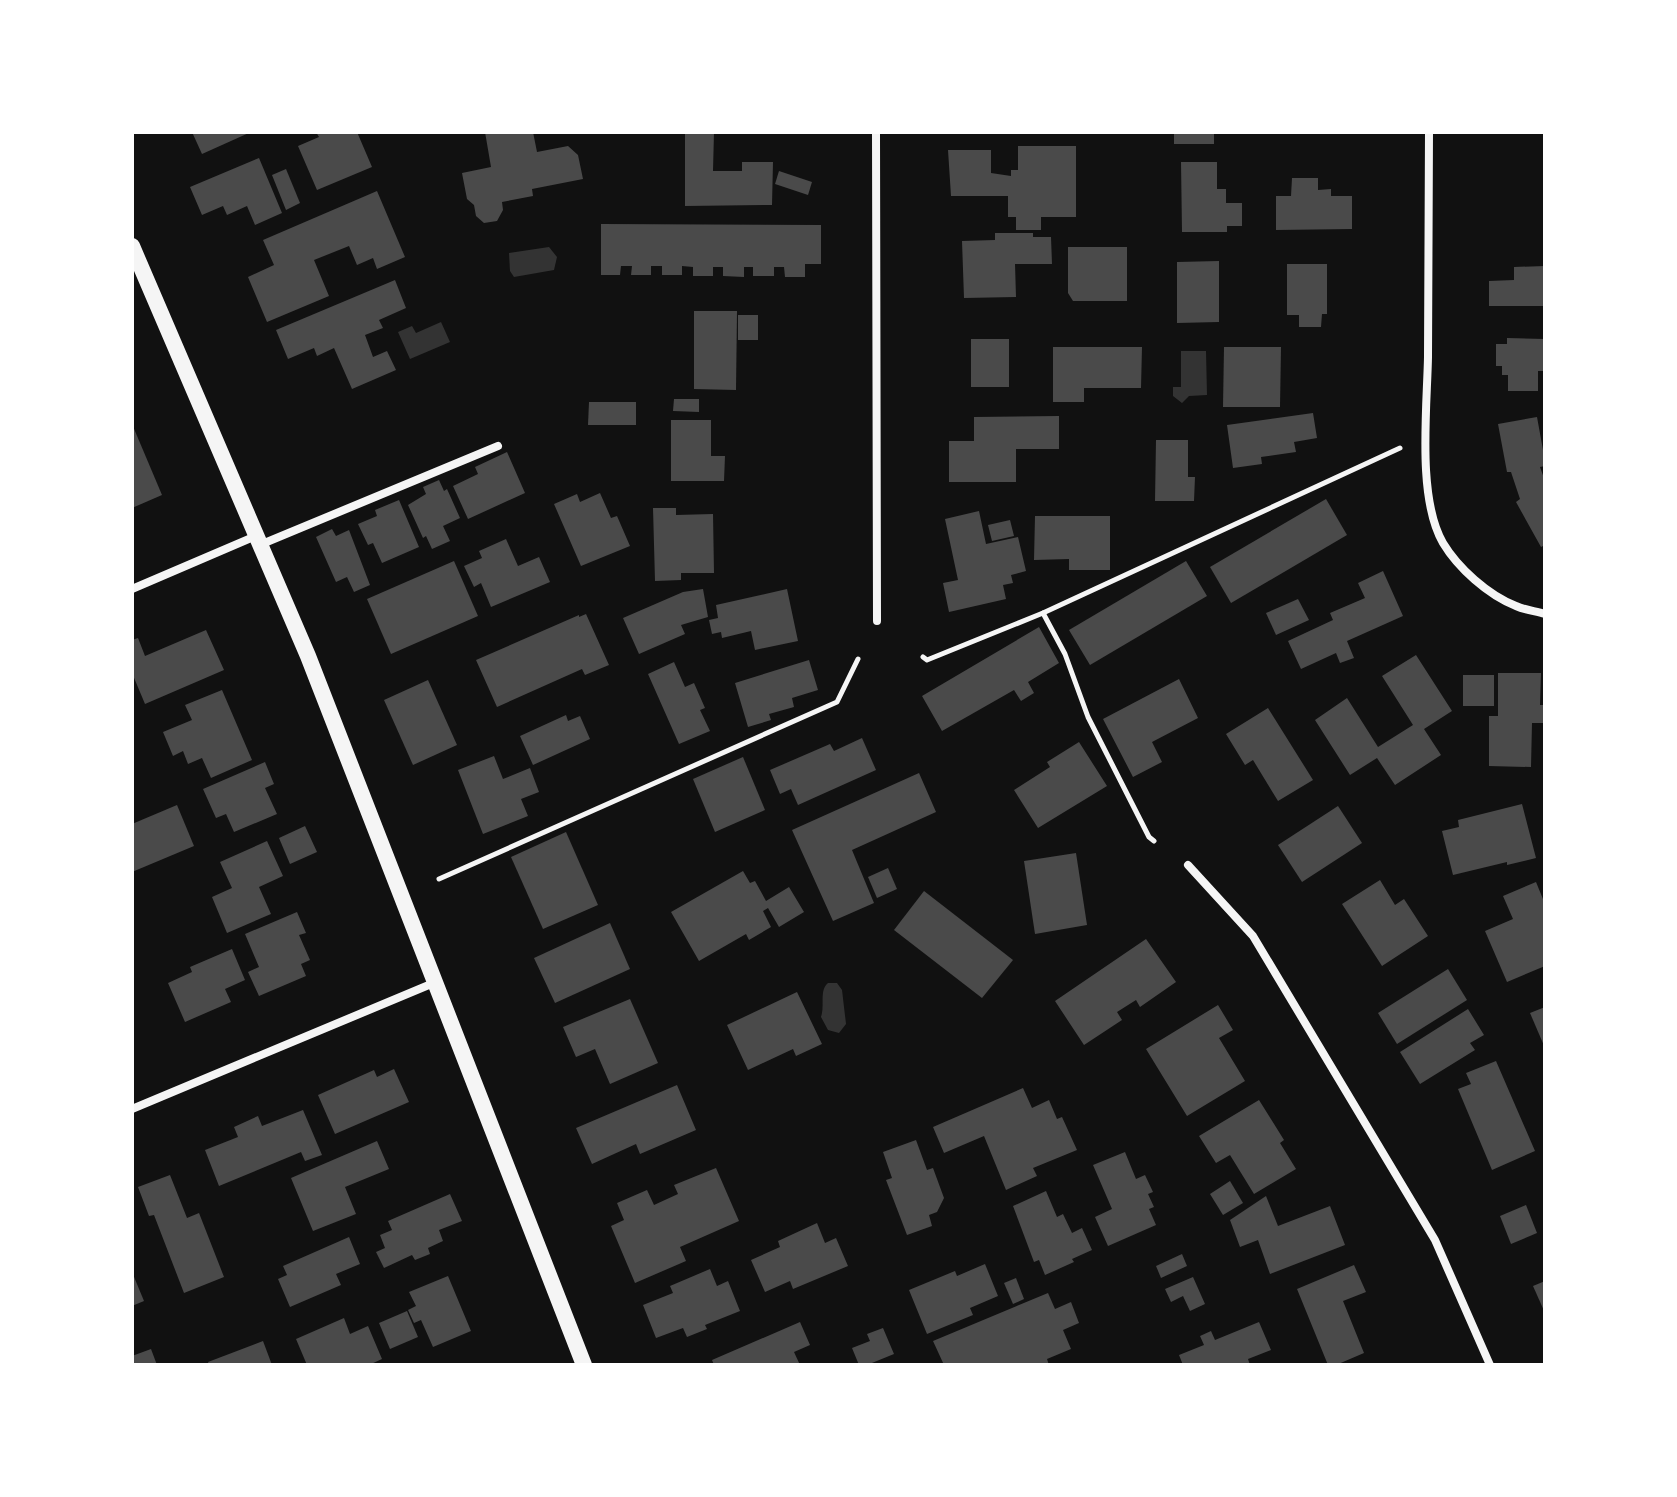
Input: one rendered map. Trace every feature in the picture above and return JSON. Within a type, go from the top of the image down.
[{"type":"main road","points":[[132,246],[313,668],[584,1365]]},
{"type":"street","points":[[876,132],[877,621]]},
{"type":"street","points":[[1429,132],[1427,449],[1432,517],[1444,543],[1462,567],[1486,588],[1515,606],[1545,614]]},
{"type":"street","points":[[132,589],[498,446]]},
{"type":"street","points":[[1188,865],[1253,936],[1269,962],[1435,1240],[1490,1365]]},
{"type":"street","points":[[132,1109],[436,982]]},
{"type":"path","points":[[923,657],[927,660],[1043,613],[1400,448]]},
{"type":"path","points":[[1043,613],[1065,654],[1088,717],[1149,837],[1154,841]]},
{"type":"path","points":[[439,879],[837,702],[858,659]]},
{"type":"shaded area","points":[[549,247],[557,257],[554,270],[514,277],[510,271],[509,253]]},
{"type":"shaded area","points":[[441,322],[450,342],[410,359],[398,332],[412,326],[416,333]]},
{"type":"shaded area","points":[[1181,351],[1206,351],[1207,395],[1189,396],[1182,403],[1173,396],[1173,387],[1181,387]]},
{"type":"shaded area","points":[[828,983],[837,983],[842,990],[846,1024],[839,1033],[828,1030],[821,1017],[824,990]]},
{"type":"building","points":[[192,132],[251,132],[202,154]]},
{"type":"building","points":[[316,132],[357,132],[372,167],[317,190],[298,146],[319,137]]},
{"type":"building","points":[[485,132],[533,132],[537,152],[568,146],[578,155],[583,179],[532,189],[533,196],[502,202],[503,210],[497,221],[484,223],[476,216],[474,205],[467,199],[462,173],[491,167]]},
{"type":"building","points":[[685,132],[714,132],[713,171],[742,171],[742,162],[773,162],[772,205],[685,206]]},
{"type":"building","points":[[1174,132],[1214,132],[1214,144],[1174,144]]},
{"type":"building","points":[[1018,146],[1076,146],[1076,217],[1041,217],[1041,230],[1016,230],[1016,217],[1008,217],[1008,196],[951,196],[948,150],[991,150],[991,173],[1011,176],[1011,170],[1018,170]]},
{"type":"building","points":[[259,158],[282,213],[255,225],[247,206],[227,215],[223,206],[202,215],[190,187]]},
{"type":"building","points":[[1181,162],[1217,162],[1217,189],[1226,189],[1226,203],[1242,203],[1242,226],[1227,226],[1227,232],[1182,232]]},
{"type":"building","points":[[286,169],[300,203],[286,210],[272,175]]},
{"type":"building","points":[[779,171],[812,182],[808,195],[775,184]]},
{"type":"building","points":[[1292,178],[1318,178],[1318,190],[1331,189],[1331,196],[1352,196],[1352,229],[1276,230],[1276,196],[1291,196]]},
{"type":"building","points":[[377,191],[405,257],[377,269],[373,258],[357,265],[349,246],[314,260],[329,296],[267,322],[248,277],[274,265],[263,240]]},
{"type":"building","points":[[601,224],[821,225],[821,264],[805,264],[805,277],[785,277],[784,267],[774,267],[774,276],[753,276],[753,267],[744,267],[744,277],[723,276],[723,267],[713,267],[713,276],[693,276],[693,267],[682,266],[682,275],[662,275],[662,266],[651,266],[651,275],[631,275],[632,266],[621,266],[620,275],[601,275]]},
{"type":"building","points":[[995,233],[1033,233],[1033,237],[1051,237],[1052,264],[1015,264],[1016,297],[964,298],[962,241],[995,240]]},
{"type":"building","points":[[1068,247],[1127,247],[1127,301],[1073,301],[1068,293]]},
{"type":"building","points":[[1219,261],[1219,322],[1177,323],[1177,262]]},
{"type":"building","points":[[1287,264],[1327,264],[1327,314],[1322,314],[1321,327],[1299,327],[1299,315],[1287,315]]},
{"type":"building","points":[[1545,266],[1545,306],[1489,306],[1489,281],[1514,280],[1514,267]]},
{"type":"building","points":[[395,280],[406,308],[379,320],[383,328],[365,335],[373,357],[387,351],[396,370],[352,389],[334,348],[317,356],[314,348],[288,359],[276,330]]},
{"type":"building","points":[[694,311],[737,311],[736,390],[694,389]]},
{"type":"building","points":[[738,315],[758,315],[758,340],[738,340]]},
{"type":"building","points":[[1507,338],[1545,339],[1545,371],[1538,371],[1538,391],[1508,391],[1508,375],[1502,375],[1502,366],[1496,366],[1496,344],[1507,344]]},
{"type":"building","points":[[971,339],[1009,339],[1009,387],[971,387]]},
{"type":"building","points":[[1053,347],[1142,347],[1141,388],[1084,388],[1084,402],[1053,402]]},
{"type":"building","points":[[1224,347],[1281,347],[1280,407],[1223,407]]},
{"type":"building","points":[[674,399],[699,399],[699,412],[673,411]]},
{"type":"building","points":[[589,402],[636,402],[636,425],[588,425]]},
{"type":"building","points":[[1313,413],[1317,438],[1294,442],[1296,452],[1261,457],[1262,464],[1233,468],[1227,425]]},
{"type":"building","points":[[1059,416],[1059,449],[1016,449],[1016,482],[949,482],[949,441],[974,441],[974,417]]},
{"type":"building","points":[[1537,417],[1545,461],[1545,466],[1540,467],[1545,481],[1545,545],[1541,547],[1516,502],[1520,499],[1511,472],[1507,472],[1498,424]]},
{"type":"building","points":[[671,420],[711,420],[711,456],[725,456],[724,481],[671,481]]},
{"type":"building","points":[[132,424],[162,495],[132,508]]},
{"type":"building","points":[[1156,440],[1188,440],[1188,477],[1195,477],[1194,501],[1155,501]]},
{"type":"building","points":[[507,452],[525,493],[468,519],[453,486],[478,474],[475,467]]},
{"type":"building","points":[[439,480],[444,491],[447,489],[460,518],[443,526],[450,541],[432,549],[426,536],[423,538],[408,505],[426,494],[423,487]]},
{"type":"building","points":[[600,493],[611,518],[617,516],[630,546],[581,566],[554,504],[577,494],[580,502]]},
{"type":"building","points":[[1326,499],[1347,535],[1231,603],[1210,567]]},
{"type":"building","points":[[399,500],[419,547],[382,563],[373,543],[368,545],[358,524],[377,516],[375,510]]},
{"type":"building","points":[[653,508],[676,508],[676,515],[713,514],[714,573],[681,573],[681,580],[655,581]]},
{"type":"building","points":[[979,511],[986,544],[1018,537],[1026,571],[1011,575],[1013,583],[1003,585],[1006,599],[949,612],[943,583],[958,580],[945,519]]},
{"type":"building","points":[[1035,516],[1110,516],[1110,570],[1069,570],[1069,559],[1034,560]]},
{"type":"building","points":[[1010,520],[1014,536],[992,541],[988,525]]},
{"type":"building","points":[[332,529],[336,536],[349,530],[370,585],[354,592],[347,577],[336,582],[316,537]]},
{"type":"building","points":[[506,539],[518,566],[539,557],[550,582],[491,607],[481,583],[474,587],[464,566],[482,558],[479,551]]},
{"type":"building","points":[[454,561],[478,616],[391,654],[367,599]]},
{"type":"building","points":[[1186,561],[1207,596],[1090,665],[1069,630]]},
{"type":"building","points":[[1383,571],[1403,616],[1347,641],[1354,658],[1340,663],[1336,653],[1301,669],[1288,641],[1333,620],[1330,613],[1365,598],[1358,583]]},
{"type":"building","points":[[703,589],[708,617],[681,625],[685,634],[639,654],[623,618],[683,592]]},
{"type":"building","points":[[787,589],[798,641],[755,650],[751,631],[722,638],[721,632],[712,634],[709,620],[718,618],[716,605]]},
{"type":"building","points":[[1298,599],[1309,620],[1276,635],[1266,613]]},
{"type":"building","points":[[586,614],[609,665],[585,675],[582,669],[497,707],[476,660]]},
{"type":"building","points":[[1039,627],[1059,663],[1028,682],[1034,693],[1021,701],[1014,690],[942,731],[922,696]]},
{"type":"building","points":[[206,630],[224,670],[145,704],[132,673],[132,640],[138,638],[145,656]]},
{"type":"building","points":[[1416,655],[1452,711],[1424,729],[1441,755],[1395,785],[1377,758],[1350,775],[1315,720],[1347,698],[1378,747],[1413,725],[1382,676]]},
{"type":"building","points":[[809,660],[818,690],[792,698],[794,707],[769,714],[771,720],[748,727],[735,683]]},
{"type":"building","points":[[674,662],[685,687],[694,683],[705,708],[700,710],[710,731],[679,744],[648,674]]},
{"type":"building","points":[[1498,673],[1541,673],[1540,705],[1545,705],[1545,723],[1532,723],[1531,767],[1489,766],[1489,716],[1498,716]]},
{"type":"building","points":[[1463,675],[1494,675],[1494,706],[1463,706]]},
{"type":"building","points":[[1179,679],[1198,718],[1152,742],[1162,762],[1133,777],[1103,719]]},
{"type":"building","points":[[428,680],[457,745],[413,765],[384,700]]},
{"type":"building","points":[[222,690],[252,760],[211,778],[202,758],[188,764],[183,751],[173,756],[163,732],[192,720],[185,705]]},
{"type":"building","points":[[1268,708],[1313,780],[1278,801],[1253,760],[1245,765],[1226,734]]},
{"type":"building","points":[[566,715],[568,721],[580,716],[590,739],[533,765],[520,736]]},
{"type":"building","points":[[862,738],[876,770],[798,805],[791,789],[780,794],[770,770],[830,744],[834,751]]},
{"type":"building","points":[[1079,742],[1107,786],[1038,828],[1014,790],[1050,767],[1047,762]]},
{"type":"building","points":[[494,756],[503,779],[530,768],[539,792],[521,799],[528,816],[483,834],[458,770]]},
{"type":"building","points":[[743,757],[765,810],[715,832],[693,779]]},
{"type":"building","points":[[265,762],[274,784],[265,788],[277,814],[234,832],[226,814],[216,818],[203,789]]},
{"type":"building","points":[[919,773],[936,812],[852,850],[874,903],[833,921],[792,830]]},
{"type":"building","points":[[1522,804],[1536,858],[1453,875],[1442,831],[1459,827],[1458,820]]},
{"type":"building","points":[[177,805],[194,846],[132,872],[132,824]]},
{"type":"building","points":[[1338,806],[1362,843],[1302,882],[1278,845]]},
{"type":"building","points":[[305,826],[317,852],[290,864],[279,838]]},
{"type":"building","points":[[566,832],[598,905],[543,929],[511,857]]},
{"type":"building","points":[[267,841],[283,876],[259,887],[271,914],[227,933],[212,897],[232,888],[220,862]]},
{"type":"building","points":[[1076,853],[1087,925],[1035,934],[1024,861]]},
{"type":"building","points":[[888,868],[897,889],[877,898],[868,877]]},
{"type":"building","points":[[743,871],[750,883],[755,881],[766,901],[789,887],[804,912],[779,927],[768,908],[763,911],[771,927],[749,940],[746,934],[699,961],[671,912]]},
{"type":"building","points":[[1380,880],[1395,905],[1404,899],[1428,936],[1382,966],[1342,904]]},
{"type":"building","points":[[1536,882],[1545,904],[1545,966],[1507,982],[1485,931],[1513,919],[1503,896]]},
{"type":"building","points":[[924,891],[1013,960],[982,998],[894,930]]},
{"type":"building","points":[[297,912],[306,933],[299,935],[310,960],[301,964],[306,976],[259,996],[248,972],[259,967],[245,934]]},
{"type":"building","points":[[610,923],[630,969],[555,1003],[534,958]]},
{"type":"building","points":[[1146,939],[1176,982],[1140,1007],[1136,1000],[1117,1012],[1122,1020],[1084,1045],[1055,1001]]},
{"type":"building","points":[[232,949],[245,980],[225,989],[231,1002],[185,1022],[168,983],[192,972],[190,967]]},
{"type":"building","points":[[1448,969],[1467,1000],[1397,1044],[1378,1013]]},
{"type":"building","points":[[797,992],[822,1044],[796,1056],[793,1049],[748,1070],[727,1025]]},
{"type":"building","points":[[630,999],[658,1063],[610,1084],[595,1049],[576,1057],[563,1027]]},
{"type":"building","points":[[1218,1005],[1233,1030],[1219,1038],[1245,1081],[1187,1116],[1146,1049]]},
{"type":"building","points":[[1545,1007],[1545,1048],[1530,1013]]},
{"type":"building","points":[[1468,1009],[1484,1035],[1470,1043],[1475,1050],[1420,1084],[1400,1052]]},
{"type":"building","points":[[1496,1061],[1535,1151],[1492,1170],[1458,1089],[1471,1084],[1466,1073]]},
{"type":"building","points":[[394,1069],[409,1102],[335,1134],[318,1095],[374,1070],[377,1077]]},
{"type":"building","points":[[677,1085],[696,1130],[640,1154],[636,1144],[592,1164],[576,1128]]},
{"type":"building","points":[[1023,1088],[1032,1108],[1049,1100],[1057,1119],[1062,1117],[1077,1150],[1033,1168],[1037,1176],[1006,1190],[984,1136],[944,1153],[933,1127]]},
{"type":"building","points":[[1259,1100],[1284,1140],[1280,1143],[1296,1169],[1254,1194],[1230,1155],[1216,1163],[1199,1136]]},
{"type":"building","points":[[303,1110],[322,1155],[305,1161],[301,1152],[219,1186],[205,1150],[238,1137],[234,1127],[258,1116],[262,1126]]},
{"type":"building","points":[[916,1140],[927,1170],[933,1168],[944,1198],[937,1212],[929,1215],[932,1226],[907,1235],[886,1180],[892,1178],[883,1152]]},
{"type":"building","points":[[377,1141],[389,1169],[345,1187],[356,1214],[313,1231],[291,1178]]},
{"type":"building","points":[[1125,1152],[1136,1179],[1145,1175],[1153,1192],[1148,1194],[1154,1207],[1149,1209],[1156,1225],[1108,1246],[1095,1217],[1112,1209],[1093,1165]]},
{"type":"building","points":[[716,1168],[739,1221],[680,1247],[686,1261],[635,1283],[611,1226],[624,1220],[617,1203],[647,1190],[654,1205],[678,1194],[674,1185]]},
{"type":"building","points":[[170,1175],[187,1218],[199,1213],[224,1277],[184,1293],[154,1215],[149,1216],[138,1187]]},
{"type":"building","points":[[1230,1181],[1243,1203],[1223,1215],[1210,1194]]},
{"type":"building","points":[[1046,1191],[1057,1217],[1063,1214],[1072,1233],[1082,1228],[1092,1250],[1045,1275],[1039,1260],[1034,1262],[1013,1206]]},
{"type":"building","points":[[450,1194],[462,1221],[439,1230],[443,1241],[428,1248],[430,1254],[415,1260],[412,1255],[384,1268],[376,1252],[385,1248],[380,1235],[392,1230],[388,1221]]},
{"type":"building","points":[[1266,1196],[1278,1226],[1330,1206],[1345,1245],[1270,1274],[1258,1240],[1240,1247],[1230,1220]]},
{"type":"building","points":[[1526,1205],[1537,1233],[1511,1244],[1500,1216]]},
{"type":"building","points":[[817,1223],[825,1243],[836,1238],[848,1266],[793,1289],[790,1281],[765,1292],[751,1260],[780,1247],[778,1241]]},
{"type":"building","points":[[349,1237],[360,1264],[336,1274],[341,1285],[290,1307],[278,1279],[287,1275],[283,1266]]},
{"type":"building","points":[[1182,1254],[1187,1266],[1161,1278],[1156,1266]]},
{"type":"building","points":[[985,1264],[998,1296],[970,1308],[973,1315],[927,1334],[909,1290],[955,1271],[957,1276]]},
{"type":"building","points":[[1354,1265],[1366,1292],[1343,1301],[1364,1353],[1336,1365],[1328,1365],[1297,1289]]},
{"type":"building","points":[[710,1269],[717,1286],[728,1281],[740,1311],[705,1325],[707,1329],[687,1337],[683,1328],[656,1338],[643,1305],[673,1293],[670,1286]]},
{"type":"building","points":[[132,1272],[144,1301],[132,1306]]},
{"type":"building","points":[[448,1276],[471,1331],[433,1347],[421,1320],[414,1323],[408,1310],[416,1306],[409,1292]]},
{"type":"building","points":[[1193,1277],[1205,1304],[1190,1311],[1183,1296],[1171,1302],[1165,1289]]},
{"type":"building","points":[[1016,1278],[1024,1299],[1013,1304],[1004,1283]]},
{"type":"building","points":[[1545,1281],[1545,1313],[1533,1286]]},
{"type":"building","points":[[1048,1293],[1055,1309],[1071,1302],[1079,1323],[1063,1330],[1071,1349],[1047,1359],[1049,1365],[944,1365],[933,1341]]},
{"type":"building","points":[[407,1311],[418,1337],[390,1349],[379,1323]]},
{"type":"building","points":[[344,1318],[350,1334],[368,1326],[382,1359],[369,1365],[307,1365],[296,1339]]},
{"type":"building","points":[[800,1322],[810,1345],[794,1352],[800,1365],[714,1365],[712,1360]]},
{"type":"building","points":[[1259,1322],[1271,1350],[1248,1359],[1250,1365],[1183,1365],[1179,1355],[1204,1345],[1200,1336],[1211,1331],[1215,1340]]},
{"type":"building","points":[[883,1328],[894,1354],[859,1365],[852,1348],[870,1341],[867,1334]]},
{"type":"building","points":[[263,1341],[272,1365],[209,1365],[208,1362]]},
{"type":"building","points":[[151,1349],[157,1365],[132,1365],[132,1356]]}]
